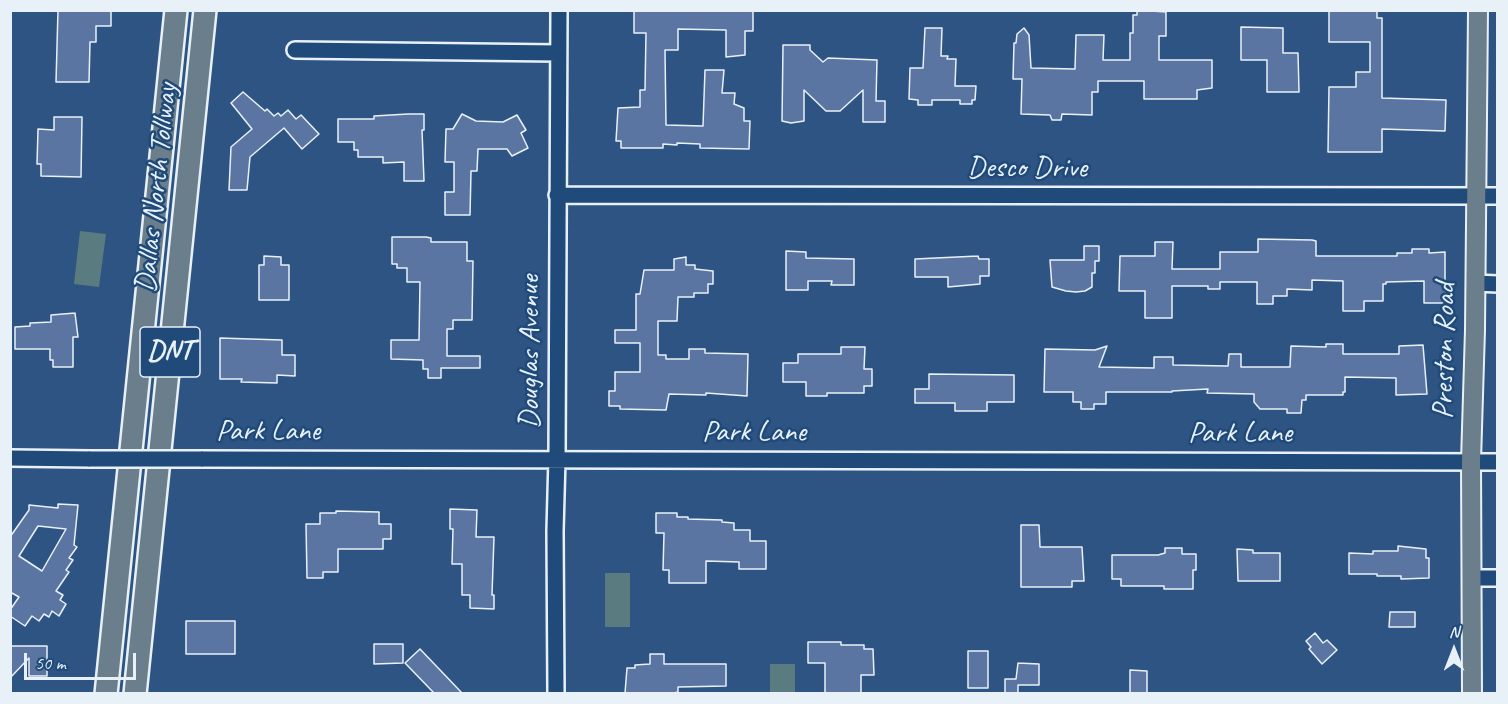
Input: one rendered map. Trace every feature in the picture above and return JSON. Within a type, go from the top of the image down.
[{"type":"highway","name":"Dallas North Tollway","points":[[106,693],[176,10]]},
{"type":"highway","name":"Dallas North Tollway","points":[[135,693],[205,10]]},
{"type":"main road","name":"Preston Road","points":[[1472,693],[1471,461],[1478,10]]},
{"type":"street","name":"Douglas Avenue","points":[[556,693],[559,10]]},
{"type":"street","points":[[295,50],[558,52]]},
{"type":"street","name":"Desco Drive","points":[[557,195],[1497,196]]},
{"type":"street","points":[[1475,283],[1497,284]]},
{"type":"street","name":"Park Lane","points":[[10,458],[1497,462]]},
{"type":"street","points":[[1473,578],[1497,578]]},
{"type":"green space","points":[[80,231],[106,234],[99,287],[74,284]]},
{"type":"green space","points":[[605,573],[630,573],[630,627],[605,627]]},
{"type":"green space","points":[[770,664],[795,664],[795,693],[770,693]]},
{"type":"building","points":[[58,10],[111,10],[111,26],[96,26],[96,42],[90,42],[89,82],[56,82]]},
{"type":"building","points":[[634,10],[753,10],[753,31],[745,31],[745,55],[726,57],[726,30],[678,29],[678,50],[665,50],[666,125],[703,126],[705,70],[724,70],[722,93],[735,93],[734,104],[744,108],[744,121],[750,121],[749,149],[700,148],[700,144],[677,143],[677,145],[663,144],[663,148],[621,148],[621,141],[616,141],[618,108],[640,107],[640,90],[645,90],[646,33],[634,33]]},
{"type":"building","points":[[1137,10],[1166,12],[1166,36],[1159,36],[1159,60],[1212,60],[1212,88],[1197,90],[1197,99],[1144,99],[1144,81],[1098,81],[1098,92],[1092,92],[1092,115],[1062,114],[1061,120],[1052,120],[1050,115],[1021,114],[1022,79],[1013,79],[1014,43],[1016,43],[1017,34],[1024,28],[1029,35],[1031,68],[1075,69],[1076,35],[1104,35],[1103,60],[1130,60],[1130,33],[1133,33],[1133,15],[1137,15]]},
{"type":"building","points":[[1329,10],[1377,10],[1377,18],[1382,18],[1382,98],[1446,100],[1445,131],[1382,129],[1382,152],[1328,152],[1329,87],[1356,87],[1356,72],[1370,72],[1370,42],[1329,42]]},
{"type":"building","points":[[1241,27],[1283,28],[1283,53],[1298,53],[1299,92],[1267,92],[1267,60],[1241,60]]},
{"type":"building","points":[[925,28],[942,28],[941,56],[956,59],[955,86],[976,86],[975,100],[972,100],[972,104],[960,104],[960,100],[932,100],[932,105],[918,105],[918,100],[909,99],[910,68],[923,68]]},
{"type":"building","points":[[783,45],[810,45],[810,50],[823,62],[828,58],[877,60],[876,101],[885,101],[885,122],[863,122],[863,90],[840,111],[826,111],[804,90],[804,121],[791,123],[782,121]]},
{"type":"building","points":[[243,92],[274,116],[278,113],[281,116],[288,110],[296,119],[301,115],[319,134],[302,149],[284,128],[250,157],[247,190],[229,190],[231,147],[252,129],[231,103]]},
{"type":"building","points":[[424,114],[424,130],[422,130],[424,181],[404,181],[404,162],[383,163],[383,157],[358,157],[358,150],[354,150],[354,142],[338,142],[338,119],[374,119],[374,116]]},
{"type":"building","points":[[462,114],[476,121],[503,122],[517,115],[526,130],[521,133],[528,148],[512,156],[507,149],[478,149],[477,171],[471,171],[470,215],[445,215],[445,192],[454,192],[454,162],[445,162],[446,129],[453,129]]},
{"type":"building","points":[[54,117],[82,117],[81,177],[41,176],[41,164],[37,164],[38,129],[54,130]]},
{"type":"building","points":[[392,237],[426,237],[431,238],[431,242],[467,242],[467,261],[473,261],[472,320],[453,320],[453,329],[447,329],[447,356],[480,356],[480,368],[441,368],[441,378],[428,378],[428,369],[423,369],[423,360],[391,359],[391,340],[419,340],[420,282],[407,282],[407,268],[397,268],[397,264],[392,264]]},
{"type":"building","points":[[1258,239],[1316,241],[1316,256],[1397,256],[1397,253],[1412,253],[1412,249],[1429,249],[1429,253],[1445,252],[1445,303],[1424,303],[1424,281],[1386,282],[1383,284],[1383,301],[1364,301],[1364,311],[1343,311],[1343,281],[1312,280],[1312,290],[1287,289],[1287,296],[1273,296],[1273,304],[1257,304],[1257,282],[1220,282],[1220,289],[1208,289],[1208,286],[1172,286],[1172,318],[1145,318],[1145,291],[1119,291],[1120,256],[1155,256],[1155,242],[1173,242],[1172,269],[1220,269],[1220,252],[1258,252]]},
{"type":"building","points":[[1084,246],[1099,246],[1099,261],[1095,261],[1092,287],[1076,292],[1052,287],[1050,260],[1084,260]]},
{"type":"building","points":[[786,251],[806,252],[806,258],[854,259],[854,285],[831,285],[832,281],[808,281],[808,290],[786,290]]},
{"type":"building","points":[[264,256],[281,257],[281,265],[289,265],[289,300],[259,300],[259,265],[264,265]]},
{"type":"building","points":[[978,256],[979,259],[989,259],[989,276],[980,276],[980,284],[948,287],[948,277],[915,277],[915,259]]},
{"type":"building","points":[[686,257],[686,265],[695,265],[695,269],[713,271],[713,284],[708,284],[708,293],[694,293],[694,297],[678,297],[677,321],[658,321],[658,355],[666,355],[666,359],[689,359],[689,349],[705,349],[705,353],[748,354],[747,396],[706,393],[706,395],[669,394],[666,410],[620,409],[620,406],[609,406],[609,391],[615,391],[615,372],[640,372],[640,343],[615,343],[615,330],[636,330],[636,294],[640,294],[644,270],[674,270],[674,259]]},
{"type":"building","points":[[75,313],[78,337],[73,337],[73,367],[53,367],[53,360],[50,360],[50,349],[15,349],[15,327],[30,326],[30,323],[51,322],[51,315]]},
{"type":"building","points":[[220,338],[282,340],[282,355],[295,355],[295,376],[277,375],[277,383],[220,379]]},
{"type":"building","points":[[1326,344],[1343,344],[1343,354],[1399,354],[1399,346],[1423,345],[1427,394],[1396,395],[1396,378],[1345,377],[1343,395],[1306,395],[1306,400],[1302,400],[1301,413],[1287,413],[1287,409],[1260,409],[1254,402],[1254,394],[1207,393],[1208,389],[1172,392],[1106,392],[1106,404],[1094,404],[1094,409],[1081,409],[1081,402],[1073,402],[1073,392],[1044,392],[1045,349],[1095,350],[1107,346],[1099,367],[1154,368],[1154,357],[1173,357],[1173,365],[1228,366],[1229,354],[1241,354],[1241,367],[1290,367],[1291,346],[1326,347]]},
{"type":"building","points":[[841,347],[865,347],[864,369],[872,369],[872,386],[864,386],[864,393],[827,393],[827,396],[806,396],[806,382],[783,382],[783,363],[798,363],[798,354],[841,354]]},
{"type":"building","points":[[929,374],[1014,375],[1014,402],[987,402],[987,411],[955,411],[955,403],[915,403],[915,389],[929,389]]},
{"type":"building","points":[[58,504],[78,505],[74,545],[77,547],[69,558],[73,560],[66,570],[69,572],[56,591],[63,595],[60,600],[66,604],[59,616],[52,611],[49,617],[44,614],[39,621],[32,616],[25,626],[10,616],[10,610],[19,597],[10,592],[10,537],[29,510],[29,505],[58,508]],"holes":[[[38,526],[66,529],[42,571],[19,556]]]},
{"type":"building","points":[[450,509],[477,510],[476,537],[494,537],[492,595],[494,595],[494,609],[470,608],[470,595],[462,595],[462,564],[452,564],[453,529],[450,529]]},
{"type":"building","points":[[336,511],[379,512],[379,524],[391,524],[391,539],[383,539],[383,549],[338,549],[338,572],[323,572],[323,578],[307,578],[306,524],[320,524],[320,513],[336,513]]},
{"type":"building","points":[[656,513],[677,513],[677,517],[688,517],[688,519],[722,520],[722,522],[734,523],[734,530],[750,530],[750,541],[766,541],[766,569],[739,569],[739,562],[706,561],[706,583],[669,583],[669,570],[663,570],[664,533],[656,533]]},
{"type":"building","points":[[1021,525],[1039,525],[1040,547],[1082,547],[1084,581],[1072,581],[1072,587],[1021,587]]},
{"type":"building","points":[[1398,546],[1426,549],[1426,558],[1429,558],[1429,578],[1401,579],[1401,576],[1349,574],[1349,553],[1373,554],[1373,551],[1398,551]]},
{"type":"building","points":[[1165,548],[1182,548],[1182,554],[1196,554],[1193,589],[1121,586],[1121,579],[1112,579],[1112,555],[1158,555],[1165,553]]},
{"type":"building","points":[[1237,549],[1253,550],[1253,553],[1280,553],[1280,581],[1238,581]]},
{"type":"building","points":[[1390,612],[1415,612],[1415,627],[1389,627]]},
{"type":"building","points":[[186,621],[235,621],[235,654],[186,654]]},
{"type":"building","points":[[1315,633],[1323,643],[1327,640],[1337,650],[1322,664],[1309,649],[1311,647],[1306,641]]},
{"type":"building","points":[[808,642],[841,642],[841,645],[864,645],[864,649],[873,649],[874,675],[861,675],[861,693],[825,693],[825,663],[808,663]]},
{"type":"building","points":[[374,644],[403,644],[403,663],[374,664]]},
{"type":"building","points":[[10,646],[47,646],[47,676],[29,676],[29,658],[10,678]]},
{"type":"building","points":[[420,649],[462,693],[434,693],[405,663]]},
{"type":"building","points":[[968,651],[988,651],[988,688],[968,688]]},
{"type":"building","points":[[650,654],[664,654],[664,664],[726,664],[726,686],[678,687],[678,692],[674,693],[625,693],[627,668],[650,664]]},
{"type":"building","points":[[1018,663],[1039,664],[1039,685],[1018,685],[1018,693],[1005,693],[1005,679],[1016,679]]},
{"type":"building","points":[[1130,670],[1147,671],[1147,693],[1130,693]]}]
